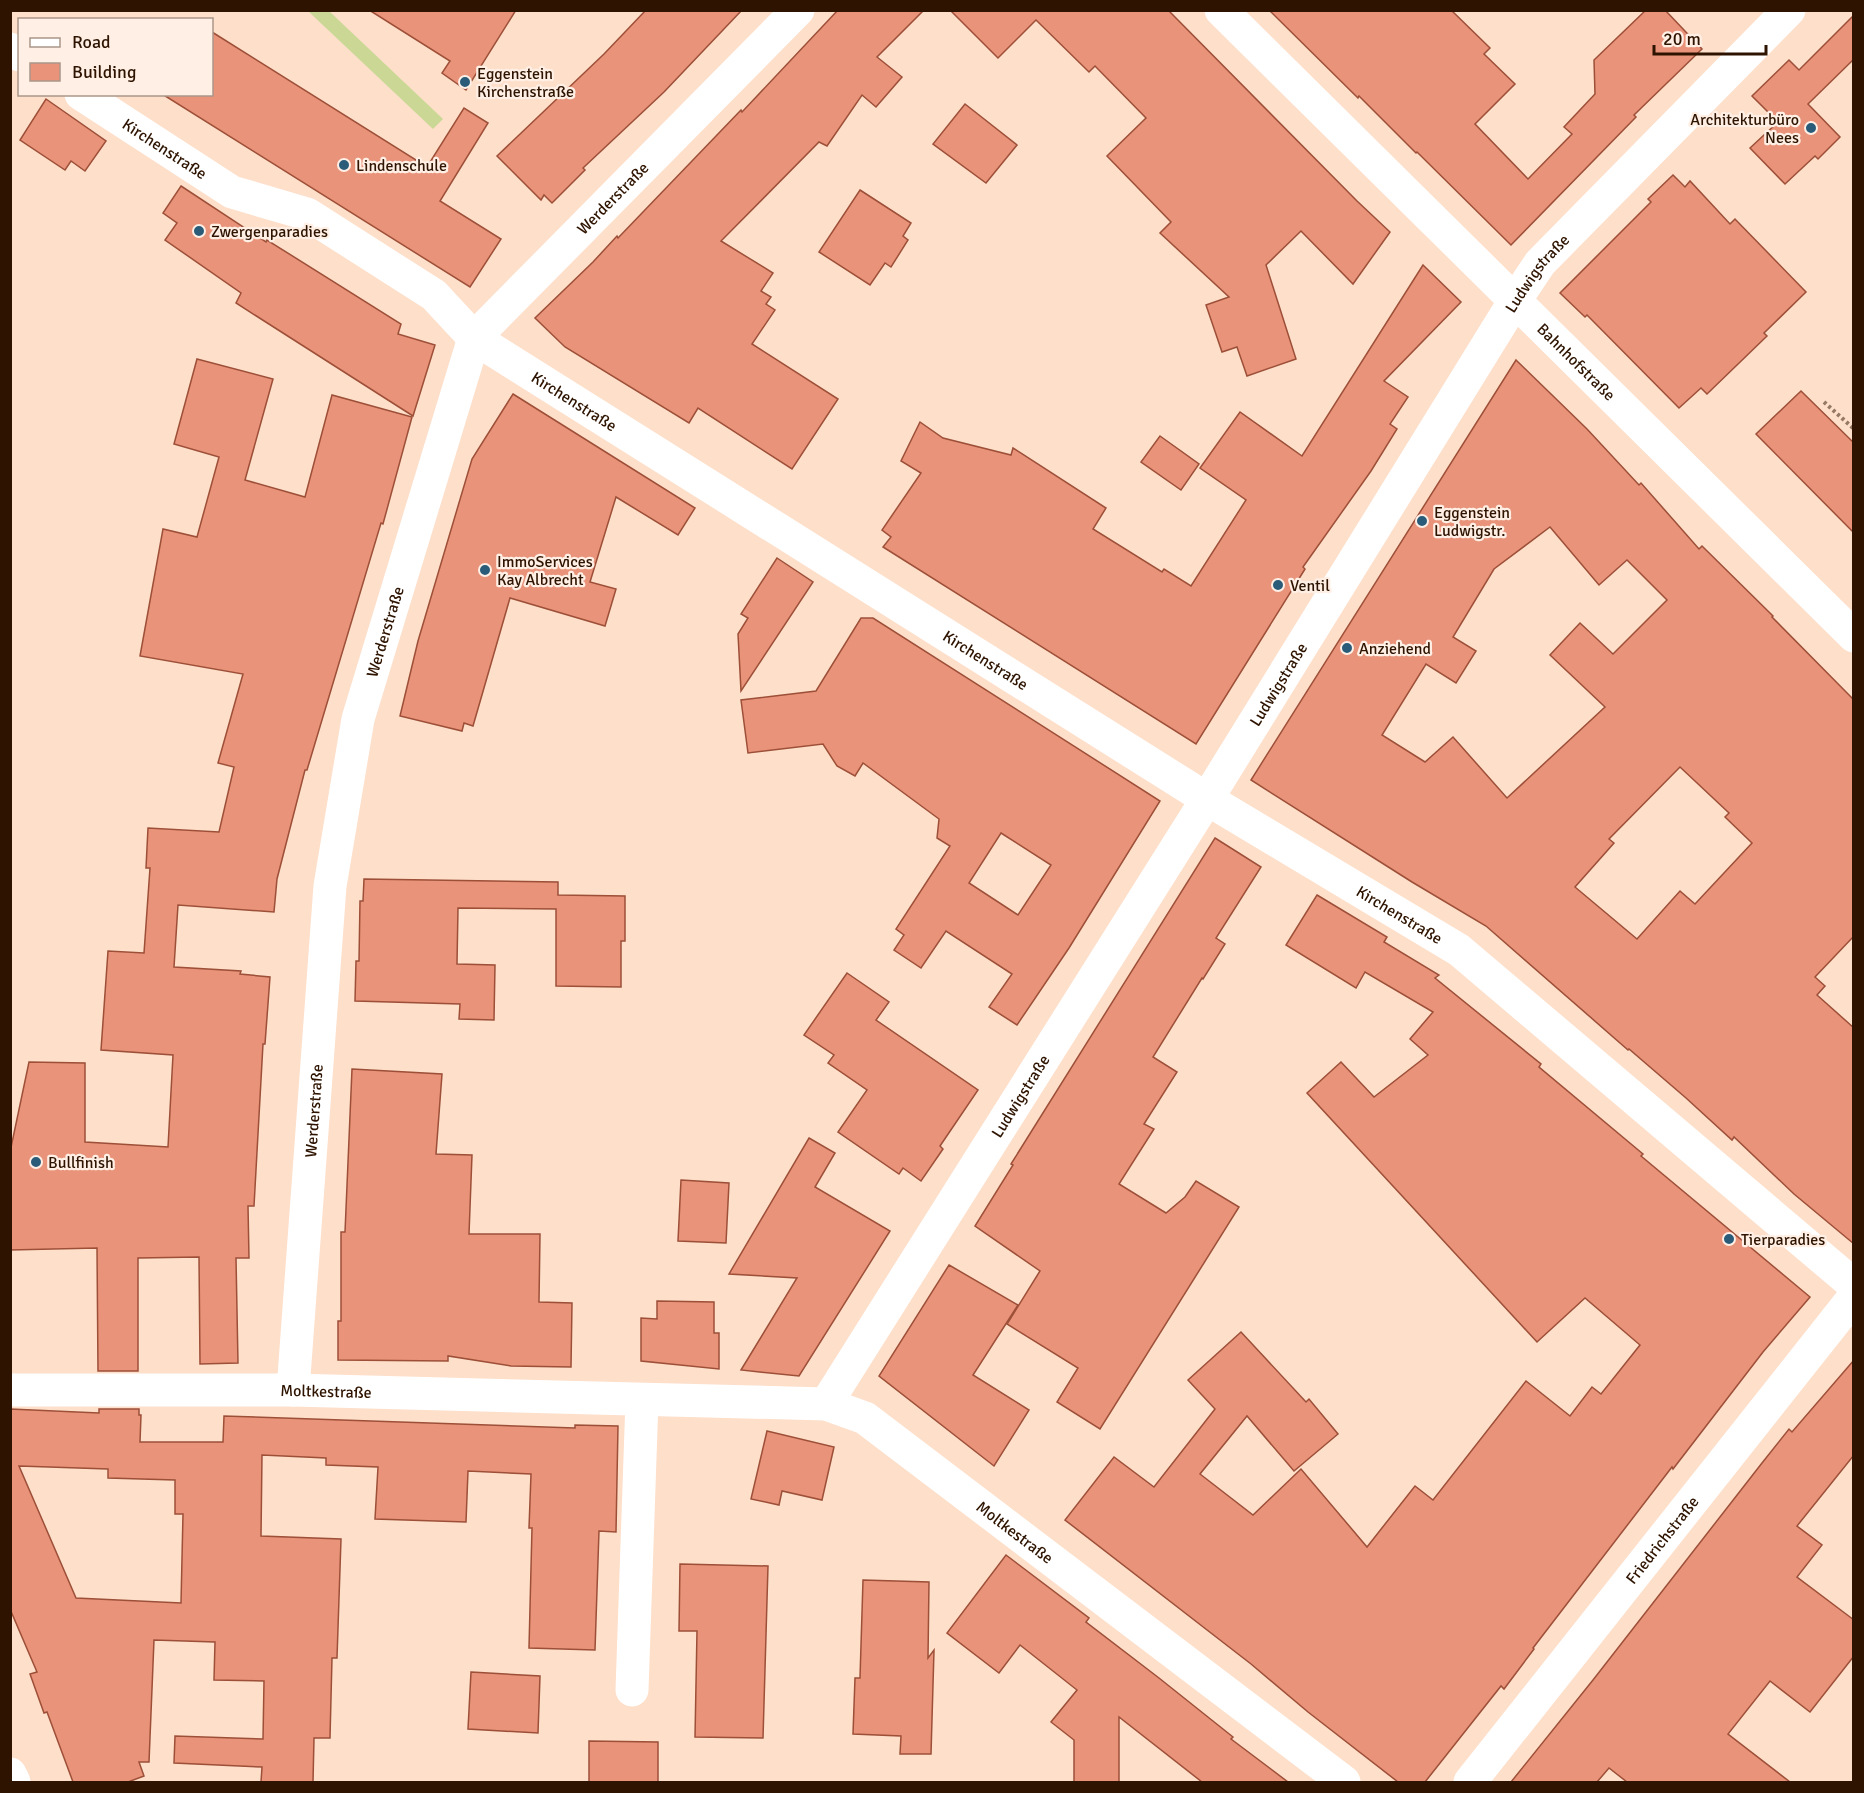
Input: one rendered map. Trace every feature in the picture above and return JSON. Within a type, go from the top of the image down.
[{"type":"street","name":"Werderstraße","points":[[293,1390],[330,886],[356,730],[474,338],[798,10]]},
{"type":"street","name":"Bahnhofstraße","points":[[1221,10],[1854,636]]},
{"type":"street","name":"Ludwigstraße","points":[[826,1404],[1207,799],[1540,263],[1789,10]]},
{"type":"street","name":"Kirchenstraße","points":[[84,96],[232,192],[307,214],[434,295],[474,338],[1207,799],[1460,950],[1854,1285]]},
{"type":"street","name":"Friedrichstraße","points":[[1470,1782],[1854,1297]]},
{"type":"street","name":"Moltkestraße","points":[[10,1390],[293,1390],[826,1404],[865,1418],[1344,1782]]},
{"type":"street","points":[[632,1690],[642,1400]]},
{"type":"street","points":[[10,1774],[14,1782]]},
{"type":"path","points":[[1824,402],[1854,429]]},
{"type":"green space","points":[[308,11],[329,11],[443,119],[433,129]]},
{"type":"building","points":[[369,10],[516,10],[466,90],[442,73],[450,61]]},
{"type":"building","points":[[646,10],[742,10],[664,92],[583,168],[585,170],[552,203],[544,195],[541,200],[497,156],[604,54]]},
{"type":"building","points":[[838,10],[924,10],[877,57],[902,77],[876,107],[862,95],[827,146],[819,142],[721,241],[773,273],[761,291],[771,297],[766,304],[775,310],[752,344],[838,399],[792,469],[698,408],[689,423],[565,347],[535,318],[617,236],[618,238],[741,110],[742,112]]},
{"type":"building","points":[[950,10],[1168,10],[1390,232],[1353,284],[1301,231],[1266,265],[1296,359],[1247,376],[1237,347],[1222,352],[1206,305],[1229,297],[1160,233],[1171,222],[1107,156],[1146,118],[1095,66],[1089,72],[1036,20],[998,58]]},
{"type":"building","points":[[1269,10],[1451,10],[1490,48],[1484,54],[1515,84],[1475,124],[1528,179],[1572,134],[1564,127],[1595,94],[1594,60],[1646,10],[1665,10],[1702,49],[1634,115],[1636,117],[1511,245]]},
{"type":"building","points":[[1854,15],[1854,59],[1808,104],[1840,137],[1818,159],[1815,156],[1785,184],[1750,148],[1778,122],[1752,96],[1789,60],[1799,70]]},
{"type":"building","points":[[213,33],[427,167],[464,108],[488,123],[440,201],[501,239],[470,287],[165,96],[213,96]]},
{"type":"building","points":[[46,99],[106,141],[85,171],[71,161],[65,170],[20,140]]},
{"type":"building","points":[[965,104],[1017,145],[986,183],[933,144]]},
{"type":"building","points":[[1673,175],[1685,187],[1690,181],[1730,224],[1735,219],[1806,292],[1764,333],[1767,336],[1707,394],[1701,388],[1679,408],[1587,315],[1585,317],[1560,293],[1651,202],[1648,199]]},
{"type":"building","points":[[181,186],[266,242],[267,240],[401,324],[398,334],[435,345],[413,416],[236,303],[241,293],[165,240],[177,223],[163,213]]},
{"type":"building","points":[[860,190],[911,223],[903,236],[908,240],[891,267],[885,263],[870,285],[819,252]]},
{"type":"building","points":[[1423,265],[1461,302],[1384,381],[1408,397],[1390,424],[1397,429],[1371,471],[1303,567],[1305,569],[1196,744],[883,547],[891,537],[882,530],[921,473],[901,461],[920,422],[943,438],[1011,455],[1013,448],[1106,508],[1093,529],[1162,572],[1164,569],[1191,586],[1246,500],[1200,468],[1240,412],[1302,456]]},
{"type":"building","points":[[197,359],[273,379],[245,480],[305,497],[332,395],[412,417],[383,524],[381,523],[307,770],[305,770],[277,879],[274,912],[178,905],[174,967],[241,971],[240,974],[270,977],[265,1044],[263,1044],[254,1206],[248,1206],[249,1258],[236,1258],[238,1363],[200,1364],[199,1257],[138,1258],[138,1371],[98,1371],[97,1248],[10,1250],[10,1152],[29,1062],[85,1063],[85,1142],[168,1147],[173,1055],[101,1050],[108,951],[144,953],[150,868],[146,868],[148,828],[219,832],[234,767],[218,763],[243,674],[140,656],[163,529],[197,537],[219,457],[174,444]]},
{"type":"building","points":[[1516,360],[1587,429],[1639,485],[1641,483],[1699,549],[1702,546],[1854,700],[1854,936],[1815,977],[1825,986],[1817,995],[1854,1028],[1854,1244],[1794,1194],[1734,1137],[1732,1140],[1486,926],[1251,780]],"holes":[[[1550,527],[1599,585],[1627,560],[1667,600],[1613,654],[1580,623],[1550,655],[1605,707],[1507,798],[1453,737],[1425,762],[1382,735],[1426,664],[1456,683],[1476,651],[1453,637],[1494,569]],[[1680,767],[1729,813],[1725,817],[1752,843],[1695,904],[1680,891],[1637,939],[1575,887],[1614,843],[1609,839]]]},
{"type":"building","points":[[1801,391],[1854,443],[1854,533],[1756,434]]},
{"type":"building","points":[[513,394],[695,508],[678,535],[616,497],[590,582],[616,589],[605,626],[510,598],[473,726],[464,723],[462,731],[400,716],[418,641],[472,459]]},
{"type":"building","points":[[1160,436],[1199,464],[1181,490],[1141,462]]},
{"type":"building","points":[[777,558],[813,582],[741,691],[738,634],[748,618],[741,614]]},
{"type":"building","points":[[861,618],[873,618],[1160,801],[1069,948],[1017,1025],[989,1007],[1012,974],[946,931],[921,968],[894,950],[904,935],[896,929],[950,846],[937,838],[939,819],[863,763],[855,776],[837,766],[823,744],[748,753],[741,700],[816,691]],"holes":[[[1001,833],[1051,865],[1018,915],[969,883]]]},
{"type":"building","points":[[1215,838],[1261,867],[1216,938],[1225,944],[1153,1057],[1177,1072],[1144,1124],[1154,1129],[1119,1184],[1166,1213],[1185,1197],[1196,1181],[1239,1207],[1100,1429],[1057,1402],[1078,1368],[1007,1324],[1040,1271],[975,1226],[1013,1165],[1011,1164]]},
{"type":"building","points":[[364,879],[558,882],[558,895],[625,896],[625,941],[621,941],[621,987],[556,986],[556,909],[458,908],[457,964],[495,965],[494,1020],[459,1019],[460,1004],[355,1001],[356,961],[359,961],[360,901],[363,901]]},
{"type":"building","points":[[1317,895],[1387,937],[1384,942],[1439,975],[1435,978],[1541,1064],[1539,1067],[1643,1154],[1641,1156],[1810,1297],[1763,1352],[1673,1469],[1672,1467],[1504,1689],[1501,1686],[1425,1782],[1398,1782],[1251,1664],[1065,1520],[1114,1457],[1154,1487],[1215,1409],[1188,1380],[1241,1332],[1306,1402],[1309,1399],[1338,1434],[1294,1471],[1247,1416],[1200,1474],[1253,1515],[1301,1469],[1367,1547],[1415,1486],[1433,1500],[1526,1381],[1570,1416],[1592,1387],[1601,1394],[1640,1345],[1585,1298],[1537,1342],[1307,1093],[1341,1062],[1374,1097],[1428,1055],[1410,1039],[1433,1012],[1365,972],[1356,988],[1286,945]]},
{"type":"building","points":[[847,973],[889,1002],[876,1020],[978,1090],[940,1146],[943,1149],[921,1181],[903,1168],[899,1174],[838,1132],[867,1090],[828,1063],[834,1055],[804,1035]]},
{"type":"building","points":[[352,1069],[442,1074],[436,1154],[472,1155],[469,1234],[540,1234],[539,1302],[572,1303],[571,1367],[511,1366],[448,1356],[448,1361],[338,1360],[338,1321],[341,1321],[341,1232],[345,1232]]},
{"type":"building","points":[[809,1138],[835,1153],[815,1187],[890,1231],[799,1376],[741,1370],[797,1278],[729,1274]]},
{"type":"building","points":[[681,1180],[729,1183],[726,1243],[678,1241]]},
{"type":"building","points":[[949,1265],[1018,1305],[973,1375],[1029,1410],[994,1466],[879,1376]]},
{"type":"building","points":[[657,1301],[714,1302],[714,1333],[719,1333],[719,1369],[641,1361],[641,1318],[657,1319]]},
{"type":"building","points":[[1854,1360],[1854,1455],[1797,1526],[1822,1545],[1797,1577],[1854,1620],[1854,1656],[1810,1712],[1770,1681],[1728,1734],[1790,1782],[1627,1782],[1609,1768],[1597,1782],[1511,1782],[1789,1429],[1792,1432]]},
{"type":"building","points":[[10,1409],[99,1413],[99,1409],[139,1409],[139,1415],[141,1415],[140,1442],[223,1442],[224,1416],[575,1428],[575,1425],[618,1426],[616,1532],[599,1531],[595,1650],[529,1648],[531,1474],[468,1471],[466,1522],[375,1519],[378,1467],[326,1465],[326,1458],[262,1455],[261,1536],[341,1539],[337,1658],[332,1658],[330,1738],[314,1738],[313,1782],[261,1782],[262,1767],[174,1763],[175,1736],[263,1739],[264,1681],[214,1680],[215,1642],[154,1640],[149,1762],[139,1762],[144,1776],[128,1782],[73,1782],[30,1674],[37,1672],[10,1609]],"holes":[[[19,1466],[108,1469],[108,1478],[175,1480],[175,1514],[183,1514],[181,1603],[76,1598]]]},
{"type":"building","points":[[767,1431],[834,1447],[822,1500],[782,1491],[779,1505],[751,1499]]},
{"type":"building","points":[[1006,1555],[1089,1618],[1086,1622],[1288,1782],[1202,1782],[1119,1717],[1119,1782],[1074,1782],[1074,1740],[1051,1722],[1077,1690],[1020,1645],[999,1673],[947,1633]]},
{"type":"building","points":[[680,1564],[768,1566],[763,1738],[695,1737],[697,1631],[679,1631]]},
{"type":"building","points":[[863,1580],[929,1582],[928,1658],[934,1650],[931,1754],[900,1754],[901,1736],[853,1734],[855,1678],[860,1678]]},
{"type":"building","points":[[471,1672],[540,1676],[538,1733],[468,1729]]},
{"type":"building","points":[[589,1741],[658,1742],[658,1782],[589,1782]]},
{"type":"place","name":"Eggenstein Kirchenstraße","points":[[465,82]]},
{"type":"place","name":"Architekturbüro Nees","points":[[1811,128]]},
{"type":"place","name":"Lindenschule","points":[[344,165]]},
{"type":"place","name":"Zwergenparadies","points":[[199,231]]},
{"type":"place","name":"Eggenstein Ludwigstr.","points":[[1422,521]]},
{"type":"place","name":"ImmoServices Kay Albrecht","points":[[485,570]]},
{"type":"place","name":"Ventil","points":[[1278,585]]},
{"type":"place","name":"Anziehend","points":[[1347,648]]},
{"type":"place","name":"Bullfinish","points":[[36,1162]]},
{"type":"place","name":"Tierparadies","points":[[1729,1239]]}]
